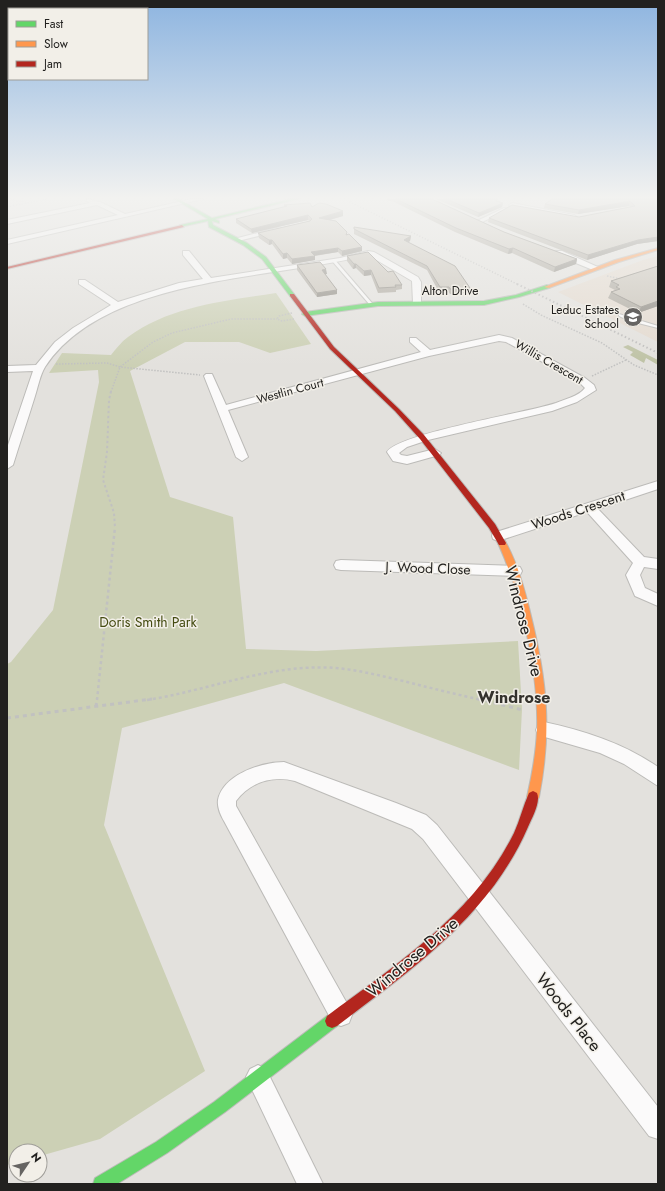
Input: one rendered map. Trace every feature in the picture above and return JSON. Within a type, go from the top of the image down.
[{"type":"street","points":[[7,268],[64,255]]},
{"type":"street","points":[[186,255],[208,280]]},
{"type":"street","name":"Windrose Drive","points":[[101,1184],[132,1167],[258,1077],[432,945],[480,896],[499,871],[526,822],[535,795],[540,771],[544,722],[536,659],[515,571],[498,536],[424,439],[406,419],[326,342],[275,270],[260,255]]},
{"type":"street","points":[[7,465],[40,366],[58,344],[76,330],[117,305],[158,291],[208,280],[334,261],[361,255]]},
{"type":"street","points":[[375,255],[415,279],[417,282],[418,303]]},
{"type":"street","points":[[564,255],[596,268]]},
{"type":"street","name":"Alton Drive","points":[[305,314],[371,304],[418,303],[462,305],[495,302],[521,295],[637,255]]},
{"type":"street","points":[[82,282],[117,305]]},
{"type":"street","name":"Willis Crescent","points":[[358,374],[428,353],[494,338],[504,338],[582,380],[590,387],[591,390],[559,406],[424,439]]},
{"type":"street","points":[[413,340],[428,353]]},
{"type":"street","points":[[7,369],[40,366]]},
{"type":"street","name":"Westlin Court","points":[[222,409],[358,374]]},
{"type":"street","points":[[209,376],[242,458]]},
{"type":"street","points":[[424,439],[395,449],[393,452],[394,455],[402,460],[407,460],[435,453]]},
{"type":"street","name":"Woods Crescent","points":[[498,536],[658,485]]},
{"type":"street","points":[[589,507],[640,562],[658,564]]},
{"type":"street","points":[[640,562],[633,575],[640,592],[658,600]]},
{"type":"street","name":"J. Wood Close","points":[[341,565],[515,571]]},
{"type":"street","points":[[544,722],[605,745],[628,757],[658,777]]},
{"type":"street","name":"Woods Place","points":[[340,1015],[230,815],[227,799],[238,785],[272,771],[282,769],[390,809],[419,822],[430,832],[658,1127]]},
{"type":"street","points":[[258,1077],[310,1184]]},
{"type":"lane","points":[[334,261],[371,304]]},
{"type":"lane","points":[[621,315],[632,320],[658,327]]},
{"type":"path","points":[[521,304],[541,316],[602,343],[626,360],[658,375]]},
{"type":"path","points":[[277,319],[279,316],[292,313]]},
{"type":"path","points":[[96,708],[116,529],[114,513],[103,480],[107,452],[109,400],[114,380],[120,367],[153,342],[179,330],[231,319],[277,319],[282,321],[296,319]]},
{"type":"path","points":[[582,380],[626,360]]},
{"type":"path","points":[[40,366],[107,363],[120,367],[209,376]]},
{"type":"path","points":[[7,718],[96,708],[149,700],[276,672],[336,668],[393,678],[544,722]]},
{"type":"shaded area","name":"Leduc Estates School","points":[[658,256],[658,342],[558,292],[643,260]]},
{"type":"green space","name":"Doris Smith Park","points":[[276,293],[311,344],[270,353],[239,342],[185,342],[130,371],[170,497],[233,517],[246,649],[316,651],[518,641],[522,709],[519,770],[284,683],[122,728],[104,825],[205,1071],[100,1139],[48,1154],[48,1143],[8,1143],[7,1165],[7,664],[11,662],[53,610],[99,382],[98,370],[49,373],[62,353],[111,355],[128,337],[162,318],[199,306]]},
{"type":"green space","points":[[628,345],[658,360],[658,365],[646,358],[644,363],[630,355],[633,352],[623,347]]},
{"type":"building","points":[[288,255],[314,255],[315,256],[292,259]]},
{"type":"building","points":[[371,255],[388,272],[393,271],[402,285],[395,285],[396,287],[379,288],[371,270],[364,271],[354,264],[347,256]]},
{"type":"building","points":[[404,255],[433,255],[455,266],[470,288],[450,289],[449,287],[440,287],[427,266]]},
{"type":"building","points":[[528,255],[565,255],[577,259],[555,267]]},
{"type":"building","points":[[320,262],[326,269],[322,270],[337,290],[317,293],[297,265]]},
{"type":"building","name":"Leduc Estates School","points":[[658,266],[658,301],[641,307],[611,292],[620,289],[616,287],[619,285],[611,281]]},
{"type":"railway","points":[[457,255],[519,285]]},
{"type":"railway","points":[[517,284],[658,353]]},
{"type":"traffic: fast","points":[[259,255],[264,258],[292,295]]},
{"type":"traffic: fast","points":[[305,314],[378,304],[484,303],[517,296],[547,287]]},
{"type":"traffic: fast","points":[[101,1184],[161,1148],[190,1128],[248,1086],[332,1021]]},
{"type":"traffic: slow","points":[[547,287],[617,261],[639,255]]},
{"type":"traffic: slow","points":[[502,543],[514,571],[522,600],[537,665],[540,686],[542,708],[541,751],[533,797]]},
{"type":"traffic: jam","points":[[7,268],[63,255]]},
{"type":"traffic: jam","points":[[292,295],[332,348],[397,410],[422,437],[492,526],[502,543]]},
{"type":"traffic: jam","points":[[332,1021],[419,955],[463,915],[479,897],[507,858],[527,817],[533,797]]},
{"type":"place","name":"Leduc Estates School","points":[[633,317]]},
{"type":"district","name":"Windrose","points":[[514,697]]}]
